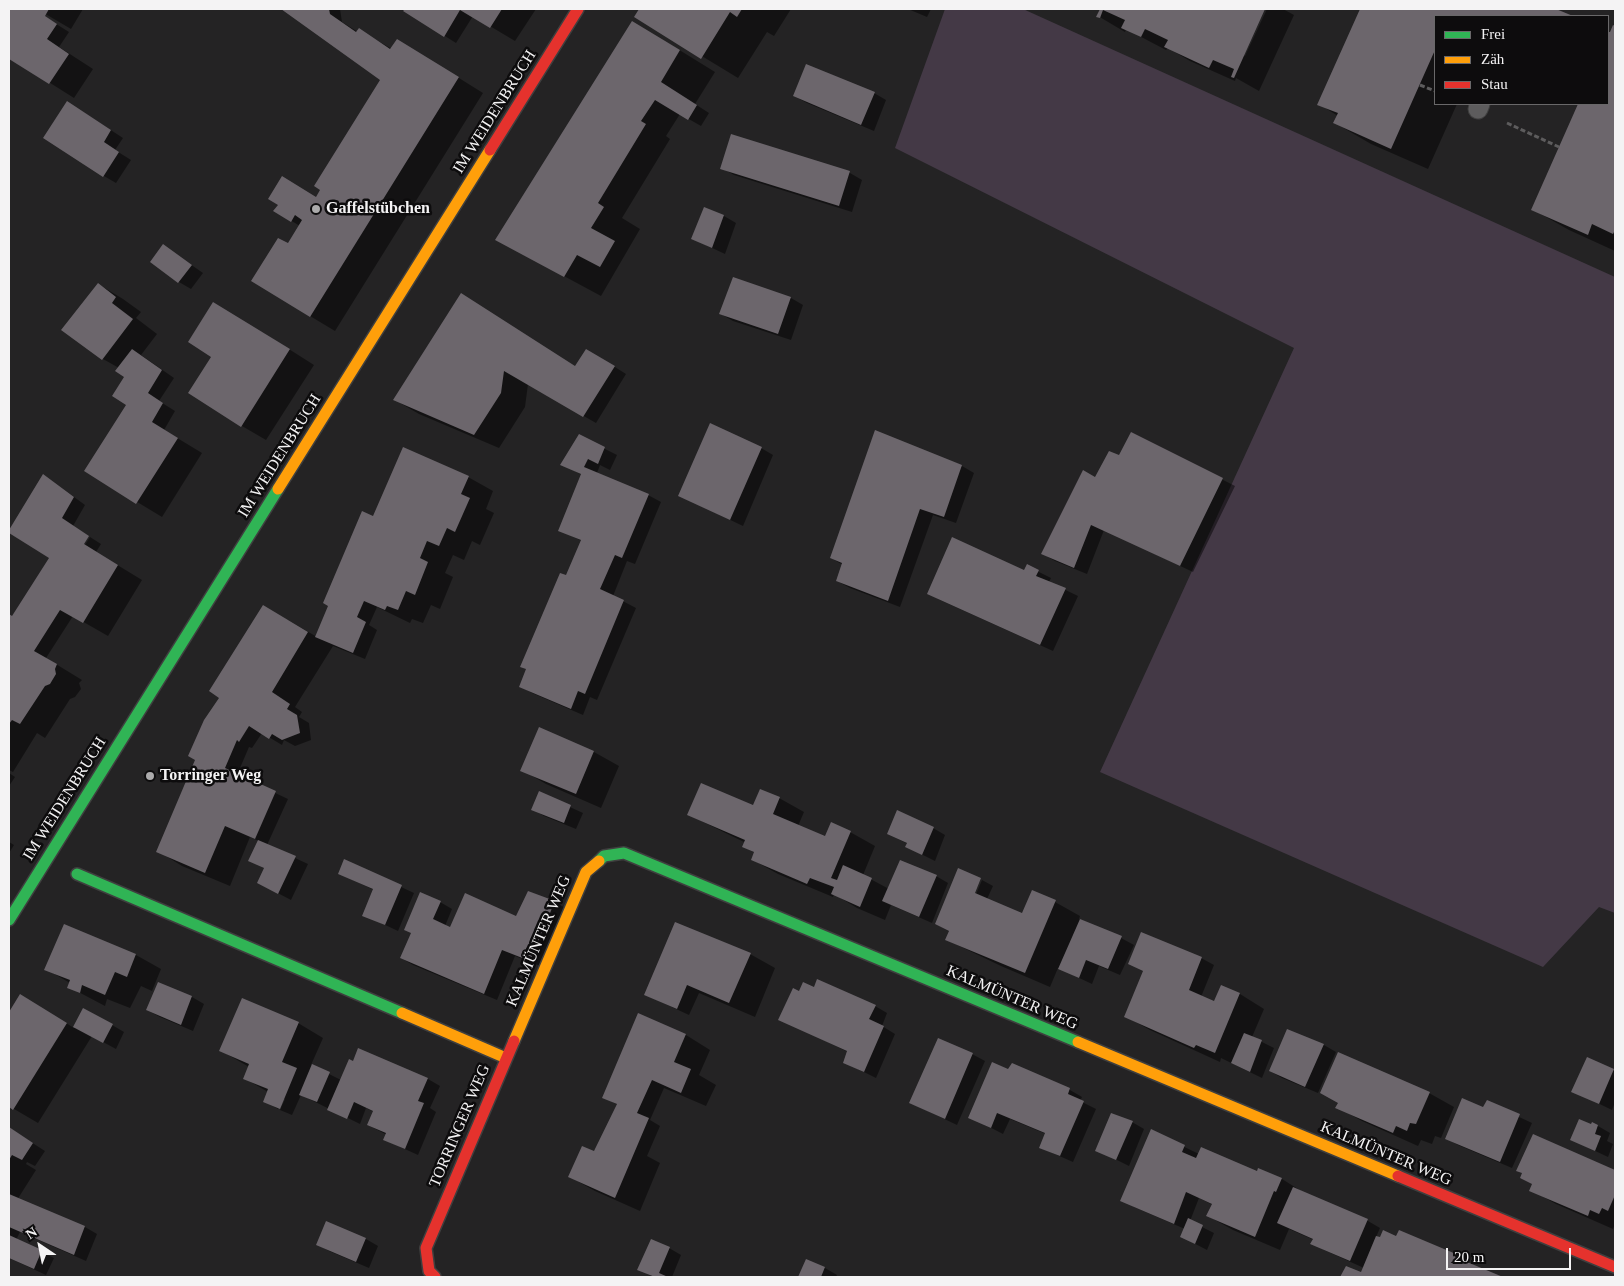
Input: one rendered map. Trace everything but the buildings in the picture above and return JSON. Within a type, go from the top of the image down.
[{"type":"street","name":"IM WEIDENBRUCH","points":[[9,920],[578,9]]},
{"type":"street","name":"KALMÜNTER WEG","points":[[506,1058],[586,872],[604,856],[624,853],[1615,1267]]},
{"type":"street","name":"TORRINGER WEG","points":[[77,874],[506,1058],[426,1248],[429,1271],[435,1277]]},
{"type":"path","points":[[1420,85],[1434,92]]},
{"type":"path","points":[[1479,106],[1558,147]]},
{"type":"shaded area","points":[[945,9],[1023,9],[1615,277],[1615,913],[1599,907],[1543,967],[1100,772],[1294,348],[895,148]]},
{"type":"traffic: fast","points":[[9,920],[278,489]]},
{"type":"traffic: fast","points":[[599,861],[604,856],[624,853],[1078,1042]]},
{"type":"traffic: fast","points":[[77,874],[402,1013]]},
{"type":"traffic: slow","points":[[278,489],[490,150]]},
{"type":"traffic: slow","points":[[514,1041],[586,872],[599,861]]},
{"type":"traffic: slow","points":[[402,1013],[506,1058]]},
{"type":"traffic: slow","points":[[1078,1042],[1398,1176]]},
{"type":"traffic: jam","points":[[490,150],[578,9]]},
{"type":"traffic: jam","points":[[435,1277],[429,1271],[426,1248],[514,1041]]},
{"type":"traffic: jam","points":[[1398,1176],[1615,1267]]},
{"type":"place","name":"Gaffelstübchen","points":[[316,209]]},
{"type":"place","name":"Torringer Weg","points":[[150,776]]}]
